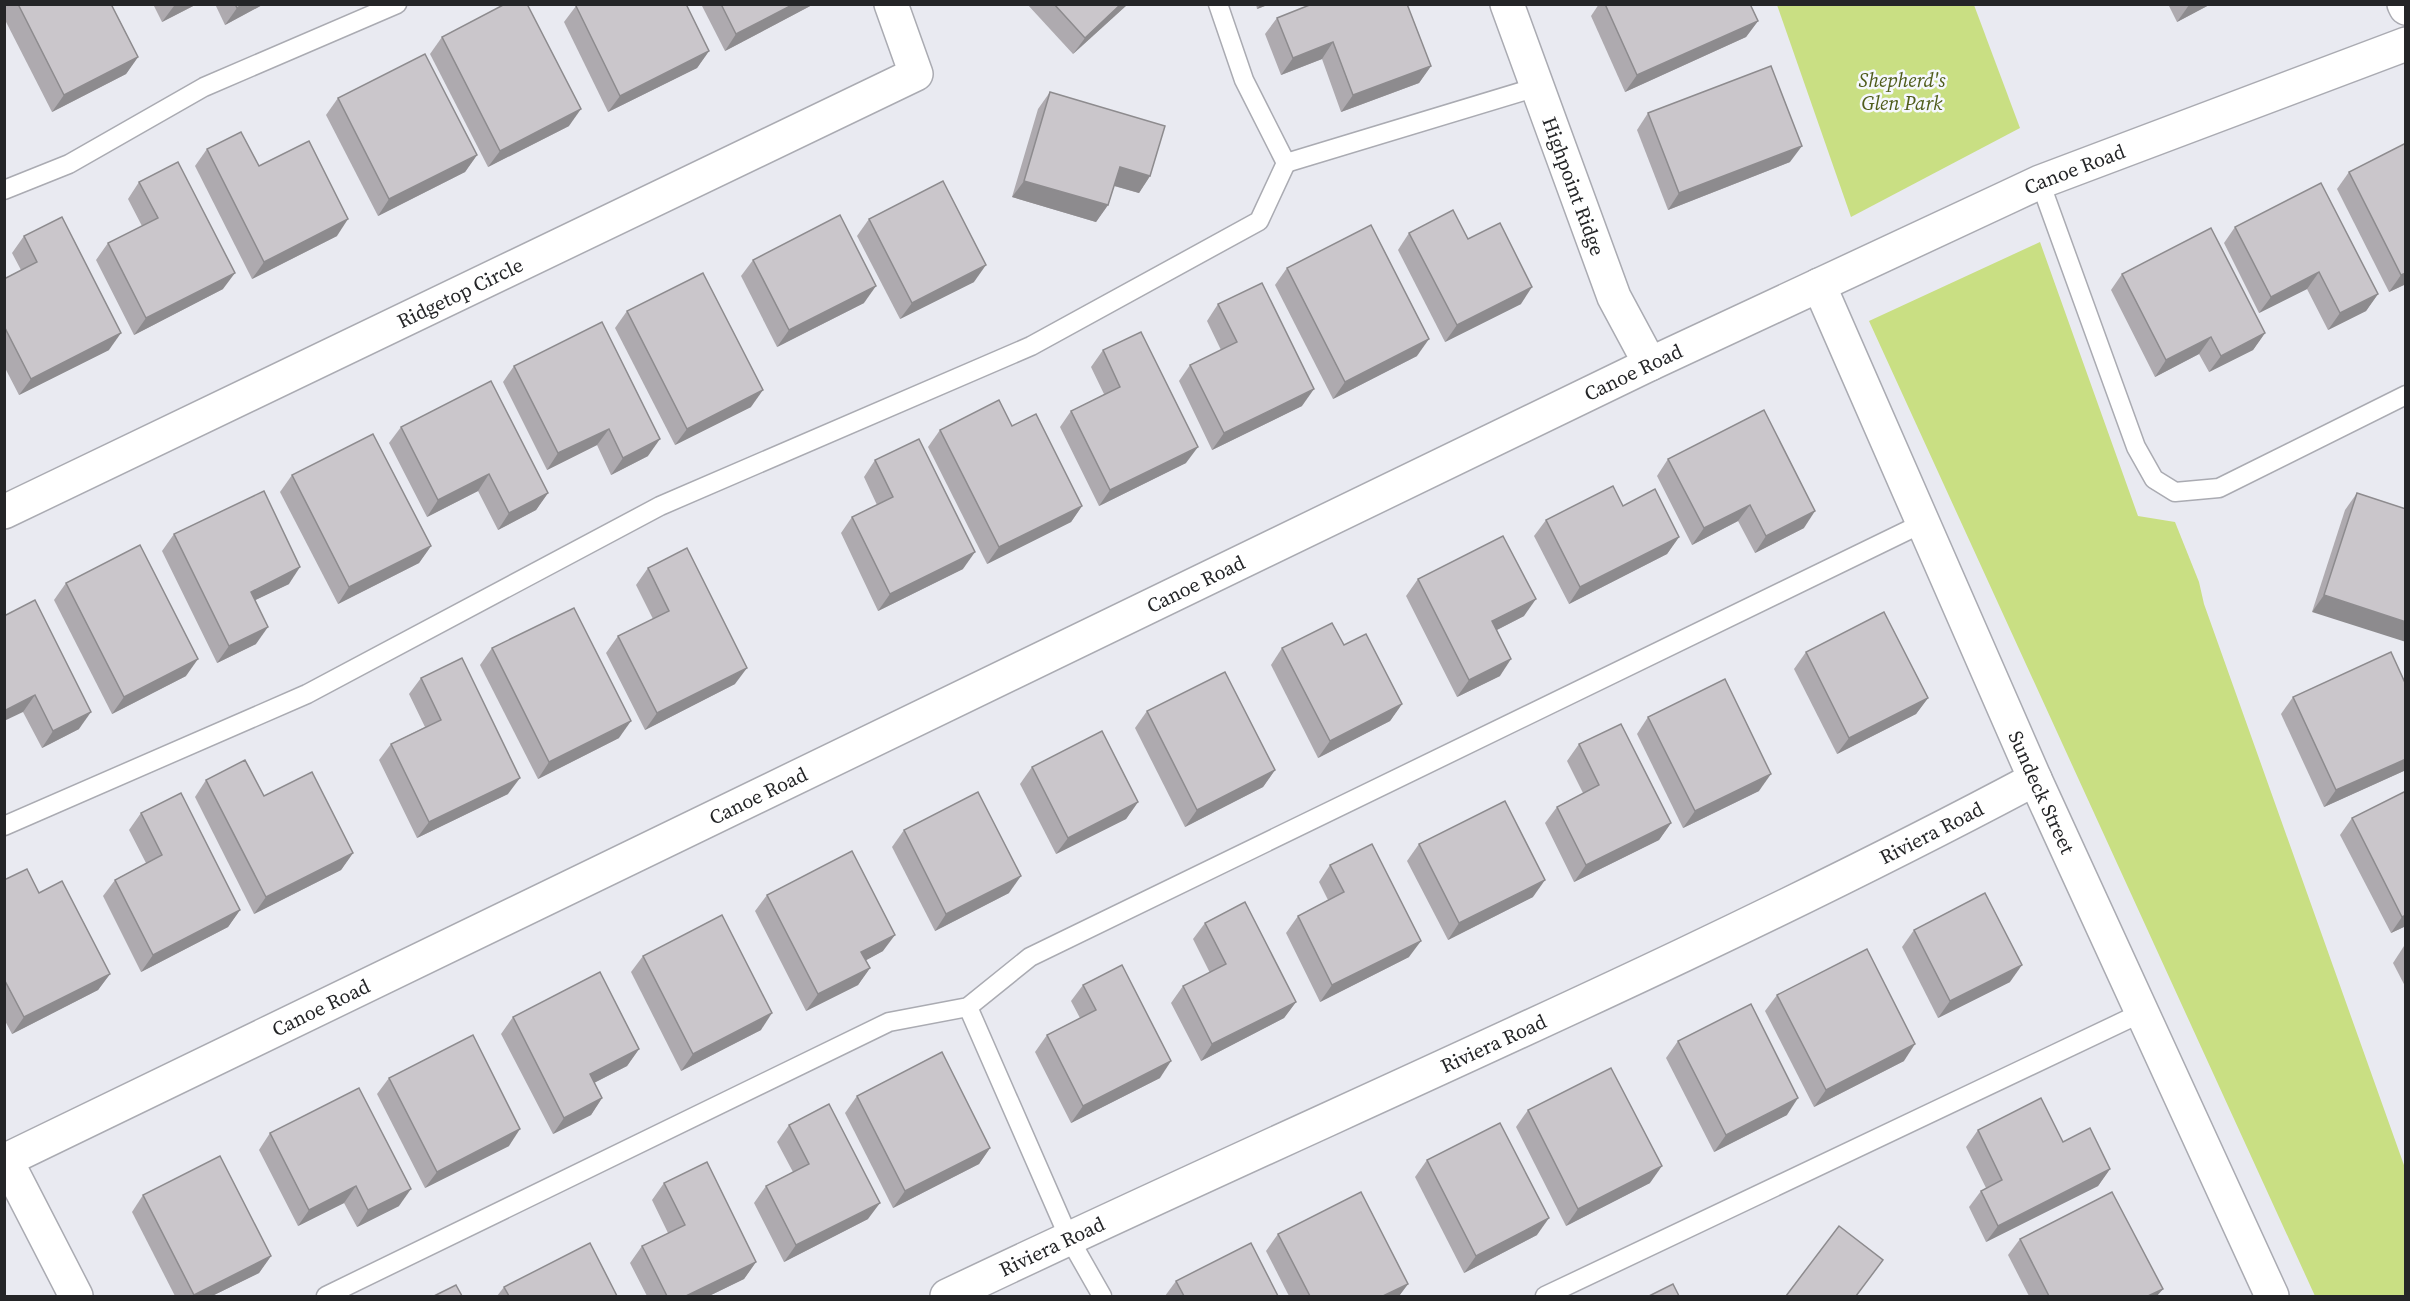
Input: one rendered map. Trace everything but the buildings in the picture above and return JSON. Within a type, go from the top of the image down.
[{"type":"street","name":"Ridgetop Circle","points":[[4,512],[916,74],[891,4]]},
{"type":"street","name":"Highpoint Ridge","points":[[1507,4],[1614,297],[1650,364]]},
{"type":"street","name":"Canoe Road","points":[[5,1161],[1650,364],[2040,182],[2406,44]]},
{"type":"street","name":"Sundeck Street","points":[[1819,285],[2035,779],[2272,1296]]},
{"type":"street","name":"Riviera Road","points":[[947,1296],[1694,951],[1932,834],[2035,779]]},
{"type":"street","points":[[5,1161],[75,1296]]},
{"type":"lane","points":[[4,190],[69,164],[204,87],[397,4]]},
{"type":"lane","points":[[1218,4],[1244,80],[1286,163]]},
{"type":"lane","points":[[4,826],[307,694],[660,506],[1031,346],[1259,221],[1286,163],[1537,87]]},
{"type":"lane","points":[[2040,182],[2136,447],[2154,479],[2175,492],[2219,488],[2406,395]]},
{"type":"lane","points":[[326,1296],[889,1022],[968,1007],[1030,957],[1923,523]]},
{"type":"lane","points":[[968,1007],[1069,1238],[1102,1296]]},
{"type":"lane","points":[[1545,1296],[2141,1013]]},
{"type":"green space","name":"Shepherd's Glen Park","points":[[1777,5],[1974,5],[2020,128],[1851,217]]},
{"type":"green space","points":[[2040,242],[2138,516],[2175,522],[2199,582],[2204,604],[2405,1168],[2405,1296],[2315,1296],[1869,321]]}]
